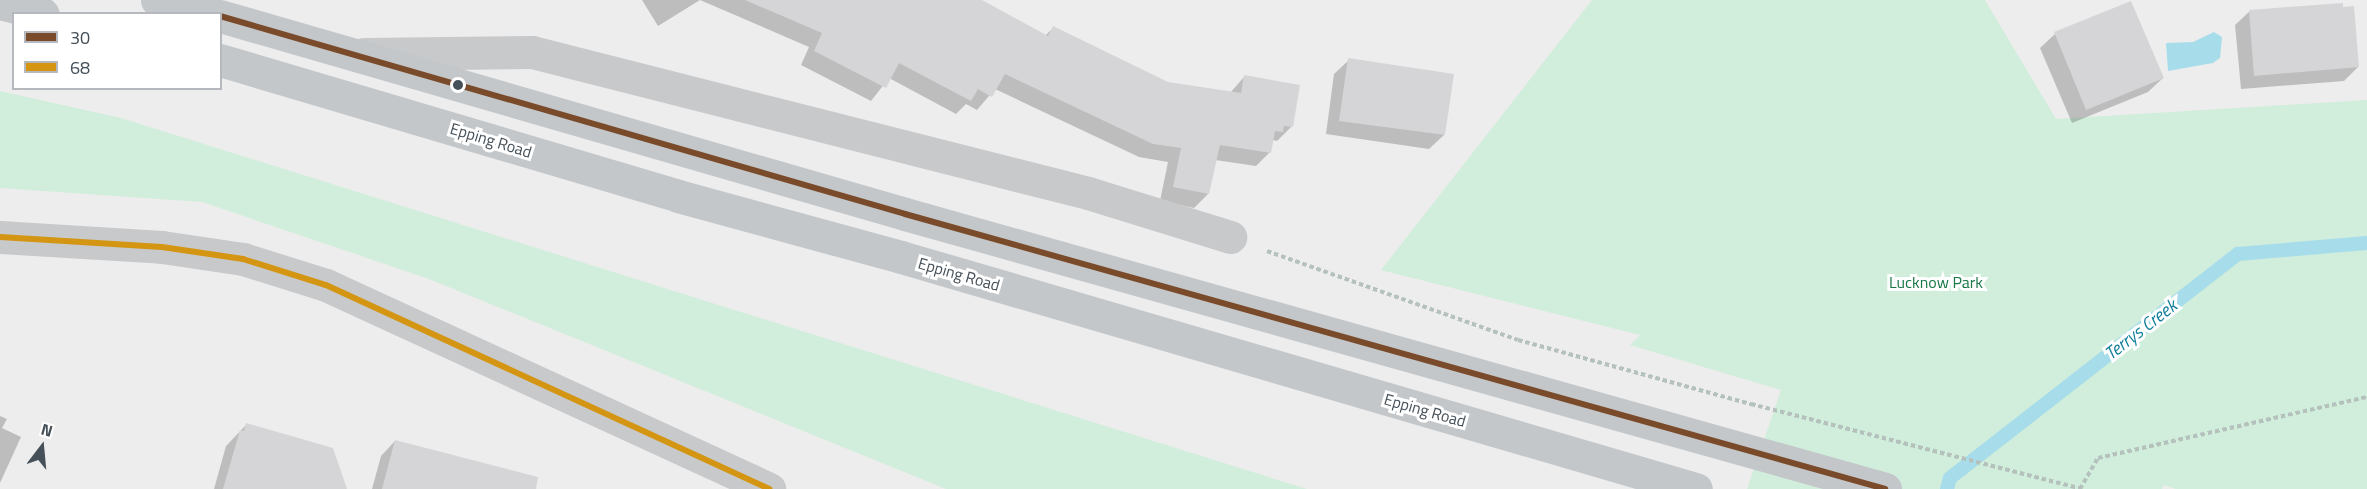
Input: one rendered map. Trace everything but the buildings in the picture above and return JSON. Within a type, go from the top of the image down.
[{"type":"main road","points":[[157,0],[202,12]]},
{"type":"main road","points":[[0,3],[35,12]]},
{"type":"main road","points":[[222,17],[1885,489]]},
{"type":"main road","name":"Epping Road","points":[[222,61],[1696,489]]},
{"type":"street","points":[[348,54],[532,52],[1088,193],[1230,237]]},
{"type":"street","points":[[0,237],[162,247],[243,259],[326,285],[769,489]]},
{"type":"path","points":[[1230,237],[1518,340],[1751,404],[2081,489],[2098,458],[2367,397]]},
{"type":"green space","name":"Lucknow Park","points":[[1592,0],[1985,0],[2056,119],[2367,100],[2367,489],[2176,489],[2164,485],[2162,489],[1747,489],[1781,390],[1630,345],[1640,335],[1381,270]]},
{"type":"green space","points":[[0,91],[121,118],[1307,489],[946,489],[429,279],[202,202],[0,188]]},
{"type":"water","points":[[2214,32],[2222,37],[2220,58],[2213,63],[2168,71],[2166,43],[2193,42]]},
{"type":"waterway","name":"Terrys Creek","points":[[1947,489],[1950,478],[2238,254],[2367,243]]},
{"type":"transit line","name":"30","points":[[222,17],[905,214],[1885,489]]},
{"type":"transit line","name":"68","points":[[0,237],[162,247],[243,259],[326,285],[769,489]]}]
